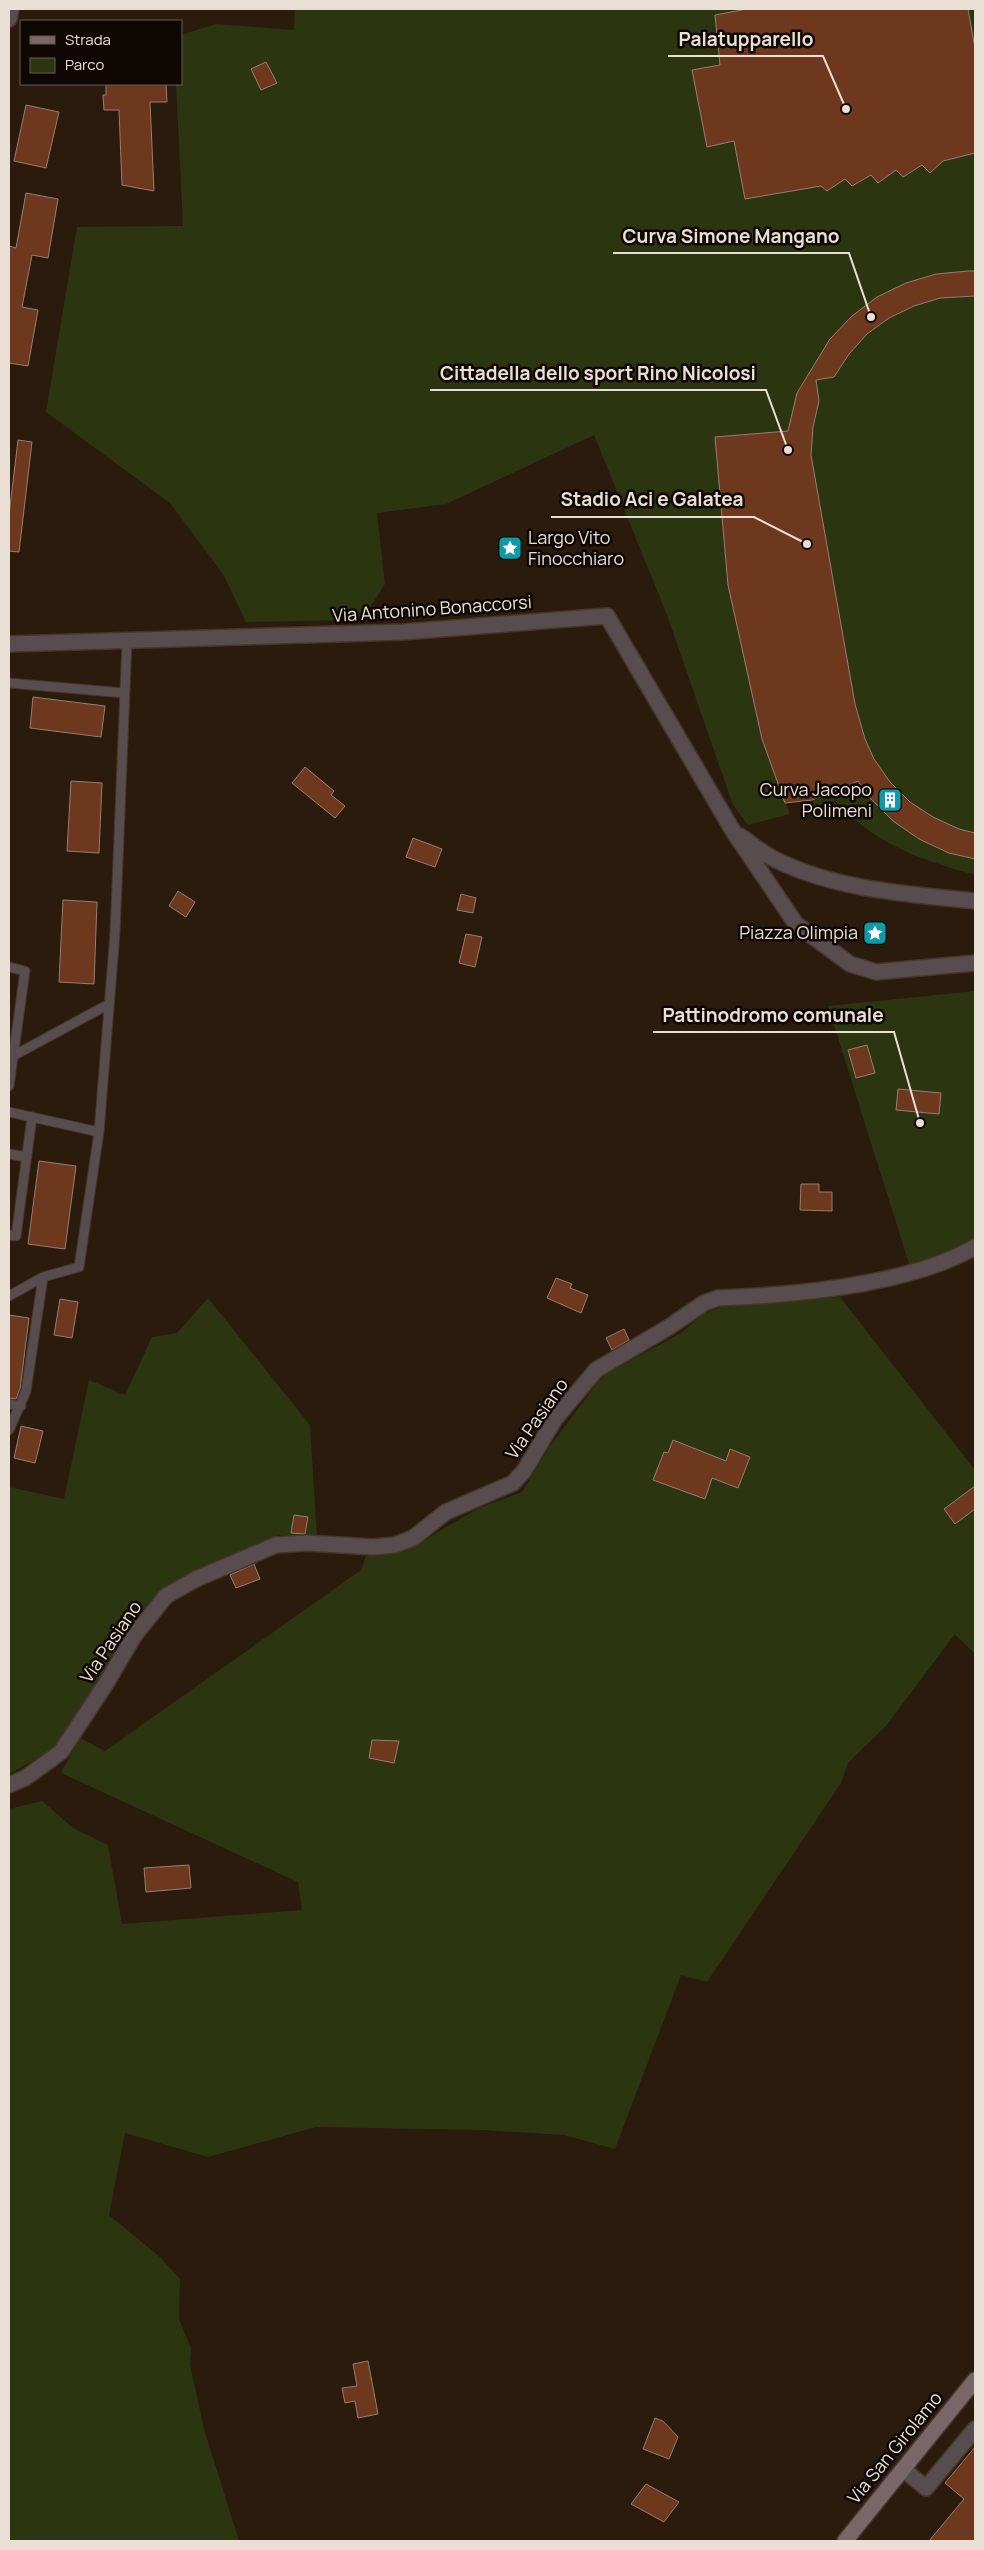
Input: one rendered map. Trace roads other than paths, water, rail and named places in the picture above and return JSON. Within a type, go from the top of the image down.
[{"type":"street","points":[[9,18],[11,9]]},
{"type":"street","name":"Via Antonino Bonaccorsi","points":[[9,644],[403,632],[607,616],[733,831]]},
{"type":"street","points":[[733,831],[774,859],[809,874],[861,887],[975,901]]},
{"type":"street","points":[[733,831],[796,924],[850,964],[876,972],[975,963]]},
{"type":"street","name":"Via Pasiano","points":[[9,1785],[25,1778],[61,1752],[107,1682],[134,1636],[166,1596],[196,1579],[276,1545],[307,1543],[373,1548],[395,1545],[413,1538],[446,1512],[513,1483],[524,1471],[555,1418],[596,1370],[670,1327],[704,1303],[718,1298],[838,1288],[933,1267],[975,1247]]},
{"type":"street","name":"Via San Girolamo","points":[[846,2541],[975,2380]]},
{"type":"street","points":[[902,2469],[926,2488],[975,2429]]},
{"type":"lane","points":[[9,1296],[43,1277],[78,1267],[99,1132],[110,1004],[115,933],[127,641]]},
{"type":"lane","points":[[9,683],[124,692]]},
{"type":"lane","points":[[9,967],[26,971],[9,1086]]},
{"type":"lane","points":[[13,1056],[110,1004]]},
{"type":"lane","points":[[9,1112],[99,1132]]},
{"type":"lane","points":[[9,1235],[16,1236],[32,1117]]},
{"type":"lane","points":[[9,1154],[27,1157]]},
{"type":"lane","points":[[9,1430],[26,1391],[43,1277]]},
{"type":"lane","points":[[9,1404],[21,1406]]},
{"type":"place","name":"Palatupparello","points":[[846,109]]},
{"type":"place","name":"Curva Simone Mangano","points":[[871,317]]},
{"type":"place","name":"Cittadella dello sport Rino Nicolosi","points":[[788,450]]},
{"type":"place","name":"Stadio Aci e Galatea","points":[[807,544]]},
{"type":"place","name":"Largo Vito Finocchiaro","points":[[510,548]]},
{"type":"place","name":"Curva Jacopo Polimeni","points":[[890,800]]},
{"type":"place","name":"Piazza Olimpia","points":[[875,933]]},
{"type":"place","name":"Pattinodromo comunale","points":[[920,1123]]}]
